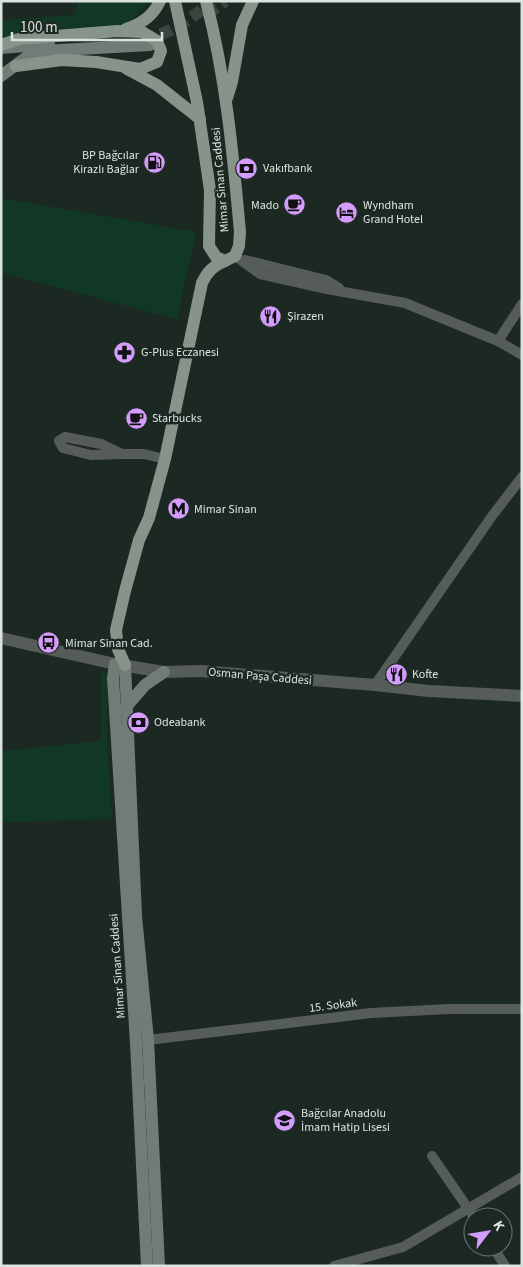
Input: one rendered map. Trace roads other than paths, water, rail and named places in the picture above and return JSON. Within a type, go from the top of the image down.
[{"type":"main road","points":[[117,31],[134,26],[149,17],[156,10],[160,1]]},
{"type":"main road","name":"Mimar Sinan Caddesi","points":[[175,1],[200,119],[210,190],[209,246],[216,257],[234,259],[239,246],[240,232],[226,100],[216,39],[206,1]]},
{"type":"main road","points":[[226,100],[232,82],[242,25],[252,1]]},
{"type":"main road","points":[[1,47],[18,39],[117,31],[142,32],[157,41],[160,51],[157,62],[140,69],[96,62],[62,60],[16,66]]},
{"type":"main road","points":[[1,47],[134,41]]},
{"type":"main road","points":[[1,76],[28,56],[43,51],[150,45]]},
{"type":"main road","points":[[123,67],[156,85],[200,119]]},
{"type":"main road","points":[[120,665],[116,630],[139,540],[149,518],[165,459],[202,284],[206,274],[215,265],[234,259]]},
{"type":"main road","name":"Mimar Sinan Caddesi","points":[[120,665],[126,707],[136,916],[148,1040],[159,1266]]},
{"type":"main road","name":"Mimar Sinan Caddesi","points":[[120,665],[113,678],[136,1043],[147,1266]]},
{"type":"main road","points":[[126,707],[145,685],[164,672]]},
{"type":"street","points":[[234,259],[260,274],[405,303],[498,342],[522,355]]},
{"type":"street","points":[[498,342],[522,304]]},
{"type":"street","points":[[122,454],[101,444],[78,438],[65,436],[59,441],[63,448],[91,455],[144,454],[165,459]]},
{"type":"street","points":[[375,685],[492,516],[522,477]]},
{"type":"street","name":"Osman Paşa Caddesi","points":[[1,638],[120,665],[164,672],[200,671],[429,691],[522,696]]},
{"type":"street","name":"15. Sokak","points":[[148,1040],[371,1013],[449,1009],[522,1009]]},
{"type":"street","points":[[432,1156],[467,1207]]},
{"type":"street","points":[[480,1207],[522,1177]]},
{"type":"street","points":[[334,1266],[347,1264],[403,1247],[463,1217]]},
{"type":"tunnel","points":[[143,39],[172,30],[212,1]]},
{"type":"tunnel","points":[[207,15],[225,1]]},
{"type":"place","name":"BP Bağcılar Kirazlı Bağlar","points":[[155,162]]},
{"type":"place","name":"Vakıfbank","points":[[247,168]]},
{"type":"place","name":"Mado","points":[[295,205]]},
{"type":"place","name":"Wyndham Grand Hotel","points":[[347,212]]},
{"type":"place","name":"Şirazen","points":[[271,316]]},
{"type":"place","name":"G-Plus Eczanesi","points":[[125,352]]},
{"type":"place","name":"Starbucks","points":[[136,418]]},
{"type":"place","name":"Mimar Sinan","points":[[178,509]]},
{"type":"place","name":"Mimar Sinan Cad.","points":[[49,643]]},
{"type":"place","name":"Kofte","points":[[396,674]]},
{"type":"place","name":"Odeabank","points":[[138,722]]},
{"type":"place","name":"Bağcılar Anadolu İmam Hatip Lisesi","points":[[285,1120]]}]
